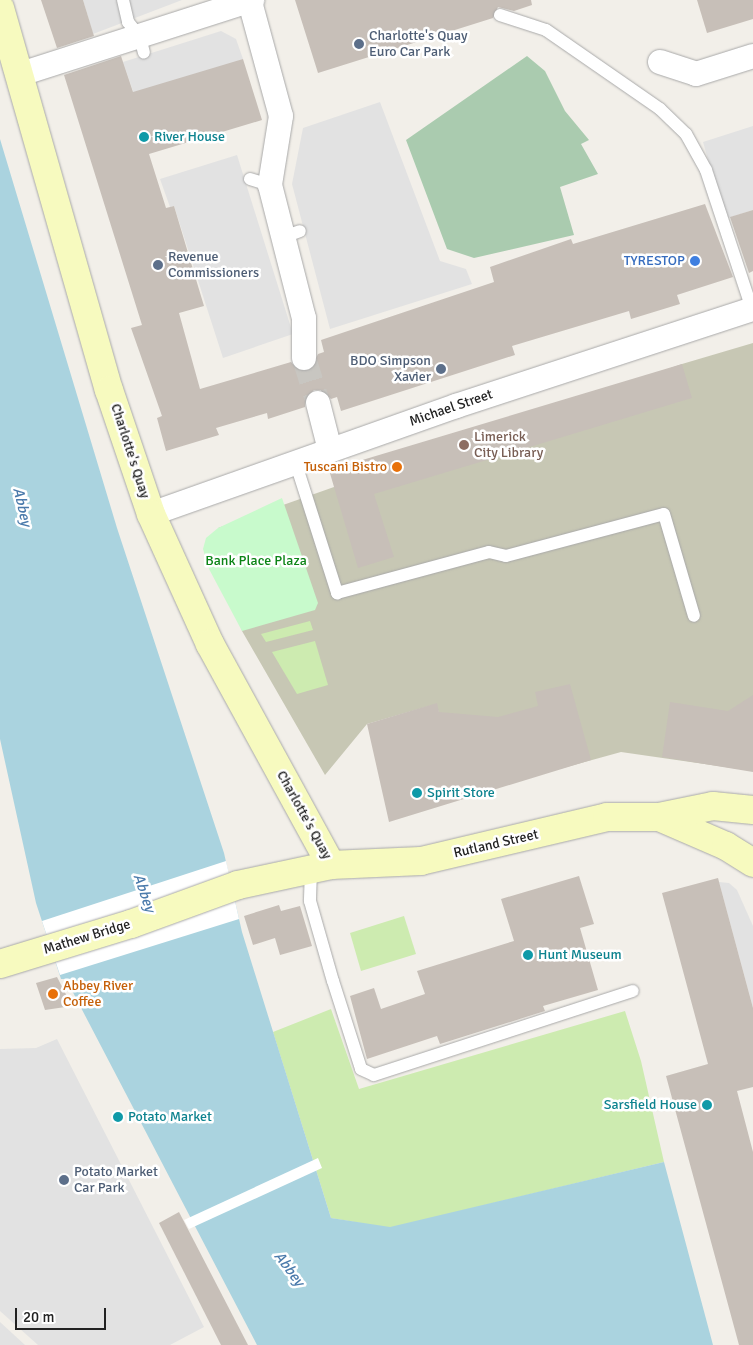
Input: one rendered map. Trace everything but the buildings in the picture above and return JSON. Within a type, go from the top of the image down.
[{"type":"main road","name":"Charlotte's Quay","points":[[0,8],[21,74],[109,390],[151,514],[210,644],[321,868]]},
{"type":"main road","points":[[659,817],[713,806],[753,810]]},
{"type":"main road","name":"Rutland Street","points":[[238,885],[321,868],[421,861],[607,818],[659,817]]},
{"type":"main road","points":[[659,817],[726,846],[753,863]]},
{"type":"main road","name":"Mathew Bridge","points":[[10,961],[238,885]]},
{"type":"street","points":[[21,74],[142,45],[221,5],[251,1],[281,116],[260,182],[291,234],[286,275],[300,319],[304,358]]},
{"type":"street","points":[[660,62],[696,74],[753,56]]},
{"type":"street","name":"Michael Street","points":[[151,514],[295,461],[753,309]]},
{"type":"street","points":[[318,403],[330,450]]},
{"type":"lane","points":[[123,0],[128,22],[142,45]]},
{"type":"lane","points":[[500,15],[546,30],[660,109],[686,134],[706,170],[753,309]]},
{"type":"lane","points":[[295,461],[337,593],[489,552],[506,556],[664,514],[694,616]]},
{"type":"lane","points":[[321,868],[310,901],[335,989],[361,1069],[374,1075],[633,991]]},
{"type":"shaded area","points":[[83,0],[182,0],[93,34]]},
{"type":"shaded area","points":[[221,31],[236,39],[243,59],[137,103],[123,62]]},
{"type":"shaded area","points":[[380,102],[440,261],[466,269],[472,284],[330,329],[292,184],[303,128]]},
{"type":"shaded area","points":[[753,126],[753,210],[725,219],[703,142]]},
{"type":"shaded area","points":[[237,155],[293,334],[223,358],[174,206],[170,207],[160,179]]},
{"type":"shaded area","points":[[753,343],[753,771],[621,752],[516,781],[442,722],[436,704],[367,724],[325,775],[242,631],[218,528],[682,364]]},
{"type":"shaded area","points":[[719,882],[729,883],[737,890],[753,926],[753,1008]]},
{"type":"shaded area","name":"Potato Market Car Park","points":[[57,1039],[204,1327],[170,1345],[38,1345],[0,1311],[0,1049],[36,1048]]},
{"type":"shaded area","points":[[0,1322],[25,1345],[0,1345]]},
{"type":"green space","points":[[527,56],[545,71],[565,111],[589,140],[581,144],[598,174],[560,187],[574,235],[474,258],[447,249],[406,140]]},
{"type":"green space","name":"Bank Place Plaza","points":[[282,498],[318,603],[315,610],[242,631],[209,569],[203,549],[206,538],[218,528]]},
{"type":"green space","points":[[310,621],[313,630],[266,642],[261,634]]},
{"type":"green space","points":[[315,641],[328,685],[297,694],[272,652]]},
{"type":"green space","points":[[404,916],[416,954],[361,971],[350,933]]},
{"type":"green space","points":[[331,1009],[359,1089],[625,1011],[641,1061],[664,1162],[390,1228],[331,1218],[273,1032]]},
{"type":"water","name":"Abbey","points":[[0,139],[117,528],[224,853],[242,932],[331,1218],[390,1227],[664,1162],[713,1345],[257,1345],[66,979],[61,979],[36,903],[0,739]]},
{"type":"pier","points":[[226,861],[239,919],[60,975],[42,921]]},
{"type":"pier","points":[[318,1158],[322,1168],[189,1229],[184,1220]]},
{"type":"tunnel","points":[[304,358],[318,403]]},
{"type":"place","name":"Charlotte's Quay Euro Car Park","points":[[359,44]]},
{"type":"place","name":"River House","points":[[144,137]]},
{"type":"place","name":"TYRESTOP","points":[[695,261]]},
{"type":"place","name":"Revenue Commissioners","points":[[158,265]]},
{"type":"place","name":"BDO Simpson Xavier","points":[[441,369]]},
{"type":"place","name":"Limerick City Library","points":[[464,445]]},
{"type":"place","name":"Tuscani Bistro","points":[[397,467]]},
{"type":"place","name":"Spirit Store","points":[[417,793]]},
{"type":"place","name":"Hunt Museum","points":[[528,955]]},
{"type":"place","name":"Abbey River Coffee","points":[[53,994]]},
{"type":"place","name":"Sarsfield House","points":[[707,1105]]},
{"type":"place","name":"Potato Market","points":[[118,1117]]},
{"type":"place","name":"Potato Market Car Park","points":[[64,1180]]}]
